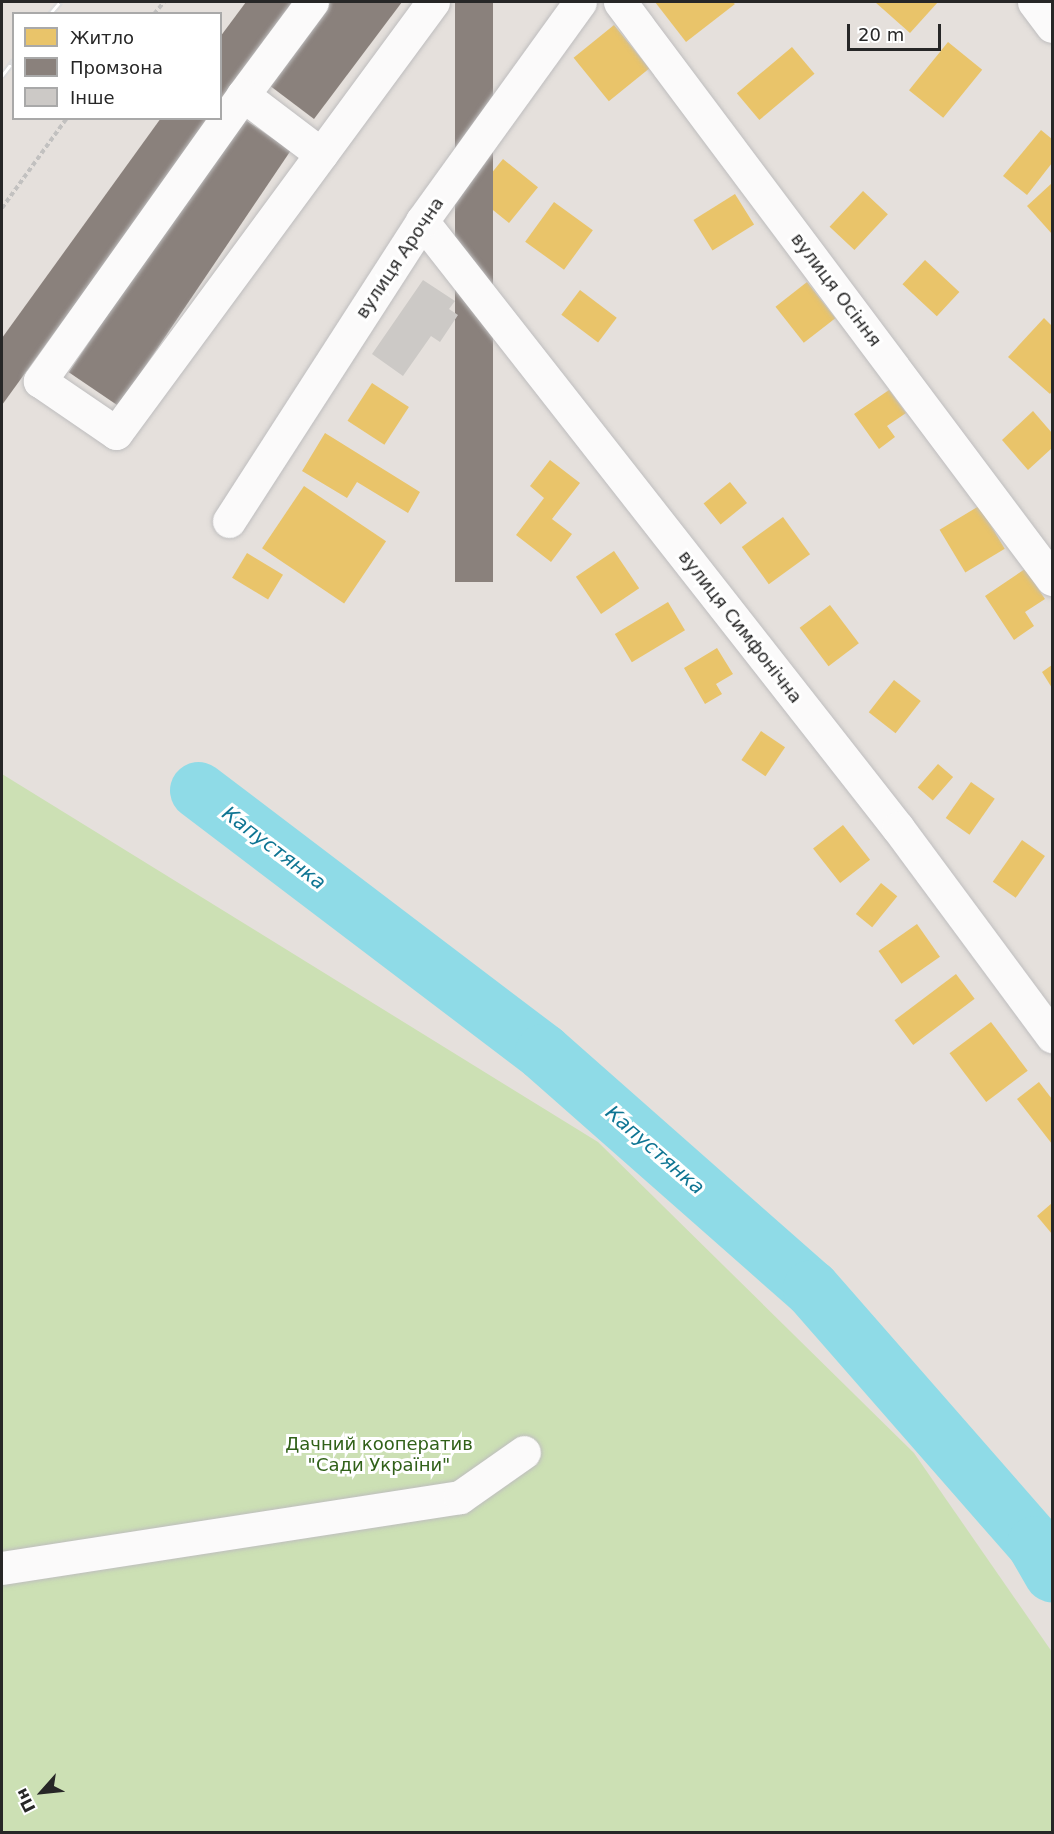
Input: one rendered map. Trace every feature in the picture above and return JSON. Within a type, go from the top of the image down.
[{"type":"street","points":[[312,2],[243,95],[40,381],[116,433],[433,2]]},
{"type":"street","name":"вулиця Арочна","points":[[229,521],[422,221],[580,2]]},
{"type":"street","name":"вулиця Осіння","points":[[620,2],[1053,579]]},
{"type":"street","points":[[1034,2],[1053,26]]},
{"type":"street","points":[[243,95],[321,154]]},
{"type":"street","name":"вулиця Симфонічна","points":[[422,221],[898,828],[1053,1036]]},
{"type":"street","points":[[2,1568],[460,1497],[524,1452]]},
{"type":"path","points":[[2,208],[66,120]]},
{"type":"green space","name":"Дачний кооператив \"Сади України\"","points":[[2,774],[598,1142],[914,1453],[1052,1652],[1052,1832],[2,1832]]},
{"type":"building: Житло","points":[[655,2],[732,2],[735,4],[686,42]]},
{"type":"building: Житло","points":[[875,2],[938,2],[910,33]]},
{"type":"building: Житло","points":[[614,25],[649,69],[609,101],[574,58]]},
{"type":"building: Житло","points":[[948,42],[982,70],[943,118],[909,90]]},
{"type":"building: Житло","points":[[792,47],[814,74],[759,120],[737,93]]},
{"type":"building: Житло","points":[[1041,130],[1052,139],[1052,163],[1027,195],[1003,176]]},
{"type":"building: Житло","points":[[503,159],[538,187],[509,223],[474,195]]},
{"type":"building: Житло","points":[[1052,183],[1052,234],[1027,206]]},
{"type":"building: Житло","points":[[863,191],[888,214],[854,250],[830,227]]},
{"type":"building: Житло","points":[[735,194],[754,225],[713,250],[693,220]]},
{"type":"building: Житло","points":[[554,202],[593,230],[564,270],[525,242]]},
{"type":"building: Житло","points":[[925,260],[959,292],[937,316],[902,284]]},
{"type":"building: Житло","points":[[807,282],[835,318],[804,343],[775,307]]},
{"type":"building: Житло","points":[[580,290],[617,318],[598,342],[561,315]]},
{"type":"building: Житло","points":[[1044,318],[1052,326],[1052,391],[1050,394],[1008,357]]},
{"type":"building: Житло","points":[[372,383],[409,407],[384,445],[347,421]]},
{"type":"building: Житло","points":[[889,390],[906,413],[887,426],[895,437],[879,449],[854,414]]},
{"type":"building: Житло","points":[[1033,411],[1052,433],[1052,448],[1028,470],[1002,440]]},
{"type":"building: Житло","points":[[325,433],[420,492],[408,513],[357,482],[347,498],[302,471]]},
{"type":"building: Житло","points":[[550,460],[580,483],[552,519],[572,534],[551,562],[516,535],[544,498],[530,486]]},
{"type":"building: Житло","points":[[730,482],[747,503],[721,524],[704,503]]},
{"type":"building: Житло","points":[[304,486],[386,541],[344,604],[262,548]]},
{"type":"building: Житло","points":[[979,506],[1005,549],[965,573],[940,530]]},
{"type":"building: Житло","points":[[783,517],[810,554],[769,584],[742,547]]},
{"type":"building: Житло","points":[[614,551],[639,588],[601,614],[576,577]]},
{"type":"building: Житло","points":[[247,553],[283,575],[268,599],[232,578]]},
{"type":"building: Житло","points":[[1025,569],[1045,599],[1025,612],[1034,626],[1014,640],[985,596]]},
{"type":"building: Житло","points":[[668,602],[685,630],[632,662],[615,634]]},
{"type":"building: Житло","points":[[830,605],[859,643],[829,666],[800,628]]},
{"type":"building: Житло","points":[[717,648],[733,674],[716,684],[722,694],[705,704],[684,668]]},
{"type":"building: Житло","points":[[1052,665],[1052,688],[1042,672]]},
{"type":"building: Житло","points":[[894,680],[921,701],[896,733],[869,712]]},
{"type":"building: Житло","points":[[761,731],[785,747],[765,776],[741,760]]},
{"type":"building: Житло","points":[[938,764],[953,777],[933,801],[918,787]]},
{"type":"building: Житло","points":[[971,782],[995,799],[970,835],[946,818]]},
{"type":"building: Житло","points":[[843,825],[870,860],[840,883],[813,848]]},
{"type":"building: Житло","points":[[1022,840],[1045,856],[1016,898],[993,882]]},
{"type":"building: Житло","points":[[881,883],[897,896],[872,927],[856,914]]},
{"type":"building: Житло","points":[[917,924],[940,957],[901,984],[878,951]]},
{"type":"building: Житло","points":[[956,974],[975,999],[913,1045],[895,1020]]},
{"type":"building: Житло","points":[[991,1022],[1028,1071],[986,1102],[949,1053]]},
{"type":"building: Житло","points":[[1039,1082],[1052,1099],[1052,1144],[1017,1099]]},
{"type":"building: Житло","points":[[1052,1203],[1052,1234],[1037,1216]]},
{"type":"building: Промзона","points":[[246,2],[295,2],[222,100],[222,34]]},
{"type":"building: Промзона","points":[[325,2],[402,2],[314,119],[265,82]]},
{"type":"building: Промзона","points":[[455,2],[493,2],[493,582],[455,582]]},
{"type":"building: Промзона","points":[[241,117],[291,151],[119,406],[69,372]]},
{"type":"building: Промзона","points":[[160,120],[209,120],[2,405],[2,338]]},
{"type":"building: Інше","points":[[423,280],[455,301],[449,309],[458,315],[440,342],[431,336],[403,376],[372,354]]},
{"type":"waterway","name":"Капустянка","points":[[198,790],[543,1052],[811,1288],[1035,1544],[1052,1574]]},
{"type":"railway","points":[[52,12],[60,2]]},
{"type":"railway","points":[[2,76],[12,63]]}]
